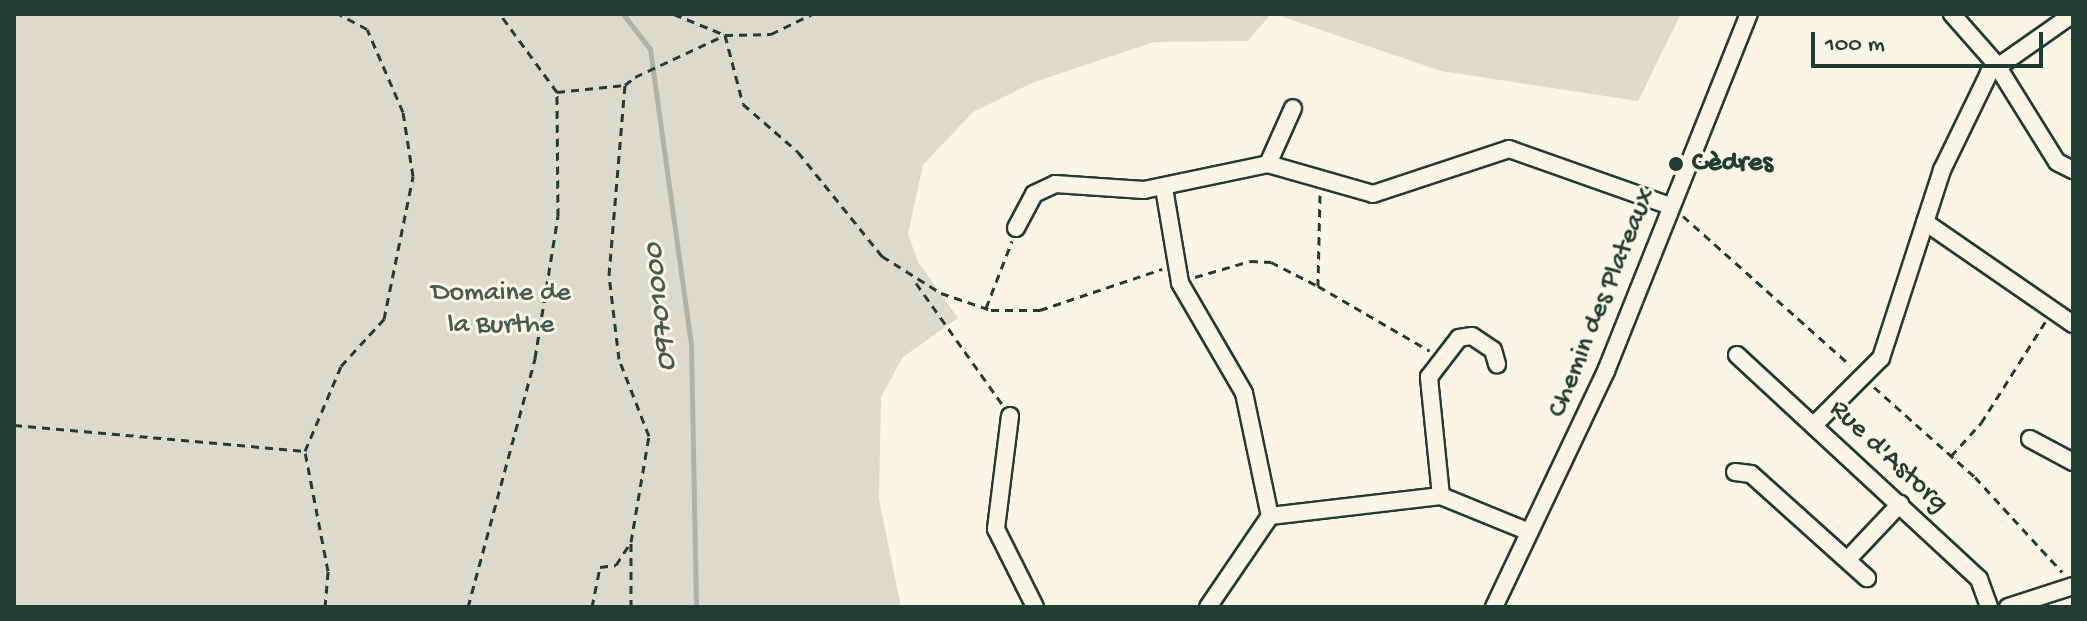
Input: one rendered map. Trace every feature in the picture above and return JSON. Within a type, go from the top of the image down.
[{"type":"street","name":"Chemin des Plateaux","points":[[1494,607],[1606,371],[1749,14]]},
{"type":"street","points":[[1952,14],[1996,64],[2057,162],[2071,169]]},
{"type":"street","points":[[1816,423],[1881,358],[1957,135],[1996,64],[2073,14]]},
{"type":"street","points":[[1268,164],[1293,108]]},
{"type":"street","points":[[1016,228],[1034,194],[1055,184],[1164,188],[1268,164],[1386,192],[1509,149],[1670,206]]},
{"type":"street","points":[[1164,188],[1180,283],[1244,393],[1270,516],[1208,607]]},
{"type":"street","points":[[1925,222],[2051,313],[2073,324]]},
{"type":"street","points":[[1441,496],[1429,377],[1450,344],[1472,336],[1493,350],[1497,364]]},
{"type":"street","name":"Rue d'Astorg","points":[[1737,355],[1816,423],[1979,579],[1989,607]]},
{"type":"street","points":[[1010,416],[996,529],[1035,607]]},
{"type":"street","points":[[2030,439],[2073,462]]},
{"type":"street","points":[[1735,472],[1751,474],[1867,578]]},
{"type":"street","points":[[1270,516],[1441,496],[1529,532]]},
{"type":"street","points":[[1848,559],[1900,504]]},
{"type":"street","points":[[2008,607],[2070,582]]},
{"type":"path","points":[[325,607],[328,571],[305,451],[341,366],[384,319],[413,176],[403,112],[367,29],[339,14]]},
{"type":"path","points":[[468,607],[535,358],[558,216],[557,92],[500,14]]},
{"type":"path","points":[[674,14],[725,35],[771,34],[812,14]]},
{"type":"path","points":[[557,92],[625,85],[725,35]]},
{"type":"path","points":[[725,35],[743,104],[798,152],[882,256],[913,280],[1010,416]]},
{"type":"path","points":[[625,85],[609,275],[619,359],[649,436],[631,542],[631,607]]},
{"type":"path","points":[[1318,286],[1326,180]]},
{"type":"path","points":[[1670,206],[1951,456],[2070,582]]},
{"type":"path","points":[[986,308],[1016,228]]},
{"type":"path","points":[[1180,283],[1250,261],[1271,262],[1429,349],[1438,364]]},
{"type":"path","points":[[913,280],[986,308],[1040,310],[1176,266]]},
{"type":"path","points":[[1951,456],[1981,423],[2051,313]]},
{"type":"path","points":[[14,425],[305,451]]},
{"type":"path","points":[[592,607],[600,567],[616,565],[631,542]]},
{"type":"green space","name":"Domaine de la Burthe","points":[[14,14],[1271,14],[1248,41],[1154,42],[1032,83],[973,112],[923,165],[908,234],[918,262],[958,318],[903,357],[881,397],[879,499],[901,607],[14,607]]},
{"type":"green space","points":[[1274,14],[1681,14],[1638,101],[1441,71]]},
{"type":"waterway","name":"O9701000","points":[[623,14],[650,49],[691,345],[696,607]]},
{"type":"place","name":"Cèdres","points":[[1676,164]]}]
